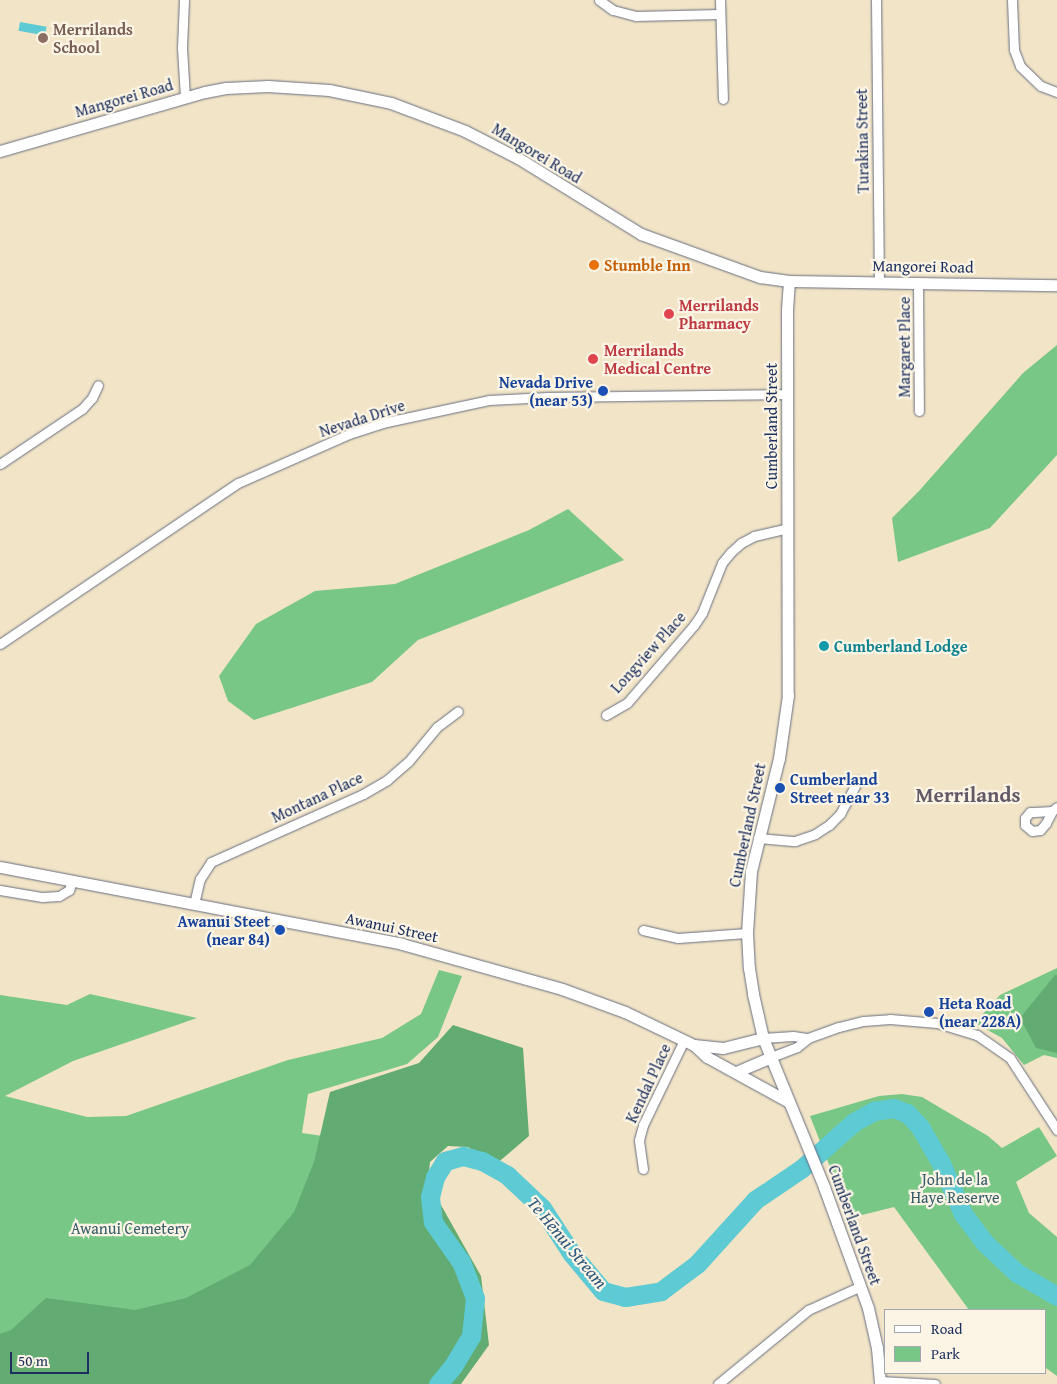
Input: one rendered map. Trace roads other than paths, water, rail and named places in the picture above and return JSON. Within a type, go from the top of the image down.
[{"type":"main road","name":"Mangorei Road","points":[[0,151],[185,97],[226,88],[268,86],[329,90],[391,103],[465,131],[500,148],[641,234],[760,277],[789,281],[1057,285]]},
{"type":"main road","name":"Cumberland Street","points":[[789,281],[787,311],[788,695],[778,758],[758,838],[748,894],[747,933],[753,994],[763,1038],[822,1181],[860,1286],[874,1332],[880,1382]]},
{"type":"main road","name":"Awanui Street","points":[[0,867],[429,950],[595,1000],[689,1042],[707,1056],[790,1102]]},
{"type":"main road","name":"Awanui Street","points":[[689,1042],[723,1048],[763,1038]]},
{"type":"main road","points":[[736,1072],[771,1057]]},
{"type":"street","points":[[184,0],[182,68],[185,97]]},
{"type":"street","points":[[599,0],[613,10],[636,16],[720,14]]},
{"type":"street","points":[[720,0],[723,99]]},
{"type":"street","name":"Turakina Street","points":[[876,0],[879,281]]},
{"type":"street","points":[[1012,0],[1014,50],[1020,66],[1041,86],[1057,92]]},
{"type":"street","name":"Margaret Place","points":[[918,282],[919,412]]},
{"type":"street","points":[[0,464],[82,409],[92,398],[98,384]]},
{"type":"street","name":"Nevada Drive","points":[[0,644],[238,483],[341,438],[374,426],[489,400],[548,397],[788,394]]},
{"type":"street","name":"Longview Place","points":[[606,715],[627,702],[694,625],[702,613],[722,563],[731,552],[741,543],[754,536],[788,528]]},
{"type":"street","name":"Montana Place","points":[[194,904],[200,879],[205,868],[211,862],[363,794],[387,780],[408,762],[437,727],[458,711]]},
{"type":"street","points":[[758,838],[795,841],[816,834],[840,814],[858,780]]},
{"type":"street","points":[[0,890],[42,897],[59,896],[69,890],[72,881]]},
{"type":"street","points":[[643,930],[678,938],[747,933]]},
{"type":"street","points":[[771,1057],[797,1047],[808,1038],[863,1021],[890,1019],[937,1023],[977,1036],[1010,1058],[1057,1130]]},
{"type":"street","points":[[763,1038],[793,1036],[808,1038]]},
{"type":"street","name":"Kendal Place","points":[[643,1169],[639,1140],[643,1124],[689,1042]]},
{"type":"street","points":[[718,1384],[808,1310],[860,1286]]},
{"type":"street","points":[[880,1382],[935,1384]]},
{"type":"water","points":[[20,22],[47,27],[45,36],[18,31]]},
{"type":"waterway","name":"Te Hēnui Stream","points":[[438,1384],[453,1366],[471,1336],[475,1298],[461,1262],[433,1222],[430,1197],[435,1177],[445,1161],[463,1156],[482,1161],[507,1175],[542,1208],[572,1254],[603,1291],[625,1297],[661,1291],[697,1264],[755,1200],[801,1169],[854,1122],[874,1111],[893,1108],[907,1113],[920,1127],[940,1161],[963,1214],[985,1243],[1017,1273],[1057,1296]]},
{"type":"place","name":"Merrilands School","points":[[43,38]]},
{"type":"place","name":"Stumble Inn","points":[[594,265]]},
{"type":"place","name":"Merrilands Pharmacy","points":[[669,314]]},
{"type":"place","name":"Merrilands Medical Centre","points":[[593,359]]},
{"type":"place","name":"Nevada Drive (near 53)","points":[[603,391]]},
{"type":"place","name":"Cumberland Lodge","points":[[824,646]]},
{"type":"place","name":"Cumberland Street near 33","points":[[780,788]]},
{"type":"place","name":"Awanui Steet (near 84)","points":[[280,930]]},
{"type":"place","name":"Heta Road (near 228A)","points":[[929,1012]]},
{"type":"district","name":"Merrilands","points":[[968,795]]},
{"type":"park label","name":"John de la Haye Reserve","points":[[955,1188]]},
{"type":"park label","name":"Awanui Cemetery","points":[[130,1228]]}]
